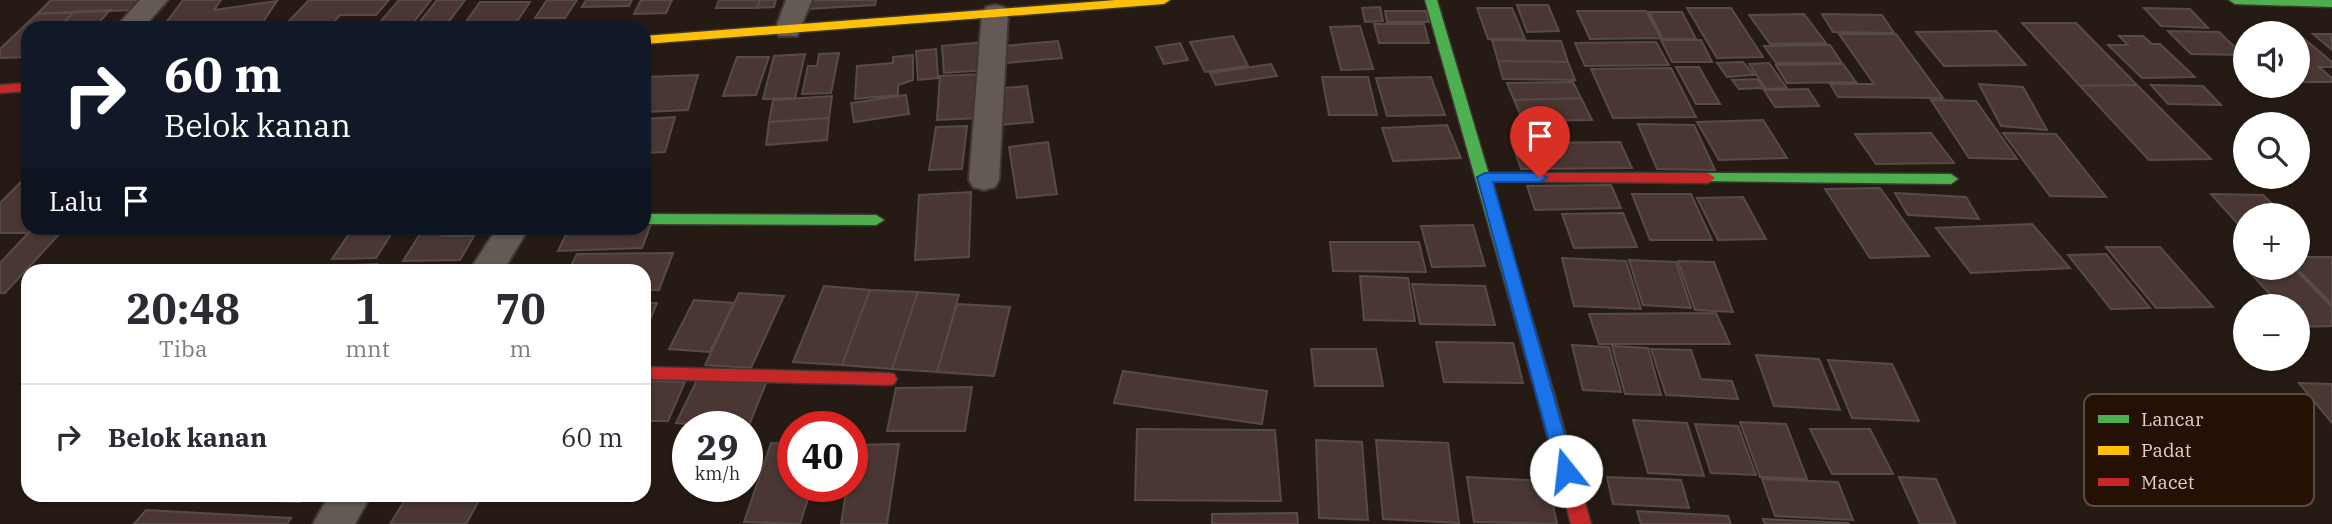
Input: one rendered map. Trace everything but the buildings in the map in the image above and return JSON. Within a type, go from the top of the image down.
[{"type":"street","points":[[135,21],[155,0]]},
{"type":"street","points":[[788,30],[799,0]]},
{"type":"street","points":[[651,40],[1150,0]]},
{"type":"street","points":[[1431,0],[1485,177],[1581,524]]},
{"type":"street","points":[[2237,0],[2332,3]]},
{"type":"street","points":[[984,180],[995,13]]},
{"type":"street","points":[[0,89],[21,88]]},
{"type":"street","points":[[1485,177],[1951,179]]},
{"type":"street","points":[[651,219],[876,220]]},
{"type":"street","points":[[490,264],[508,235]]},
{"type":"street","points":[[651,373],[888,379]]},
{"type":"street","points":[[333,524],[347,502]]},
{"type":"traffic: fast","points":[[1431,0],[1544,390]]},
{"type":"traffic: fast","points":[[2235,0],[2332,3]]},
{"type":"traffic: fast","points":[[1708,178],[1951,179]]},
{"type":"traffic: fast","points":[[651,219],[876,220]]},
{"type":"traffic: slow","points":[[651,39],[1164,0]]},
{"type":"traffic: jam","points":[[0,89],[21,88]]},
{"type":"traffic: jam","points":[[1485,178],[1708,178]]},
{"type":"traffic: jam","points":[[651,373],[888,379]]},
{"type":"traffic: jam","points":[[1544,390],[1581,524]]},
{"type":"route","points":[[1540,178],[1485,177],[1566,471]]}]
